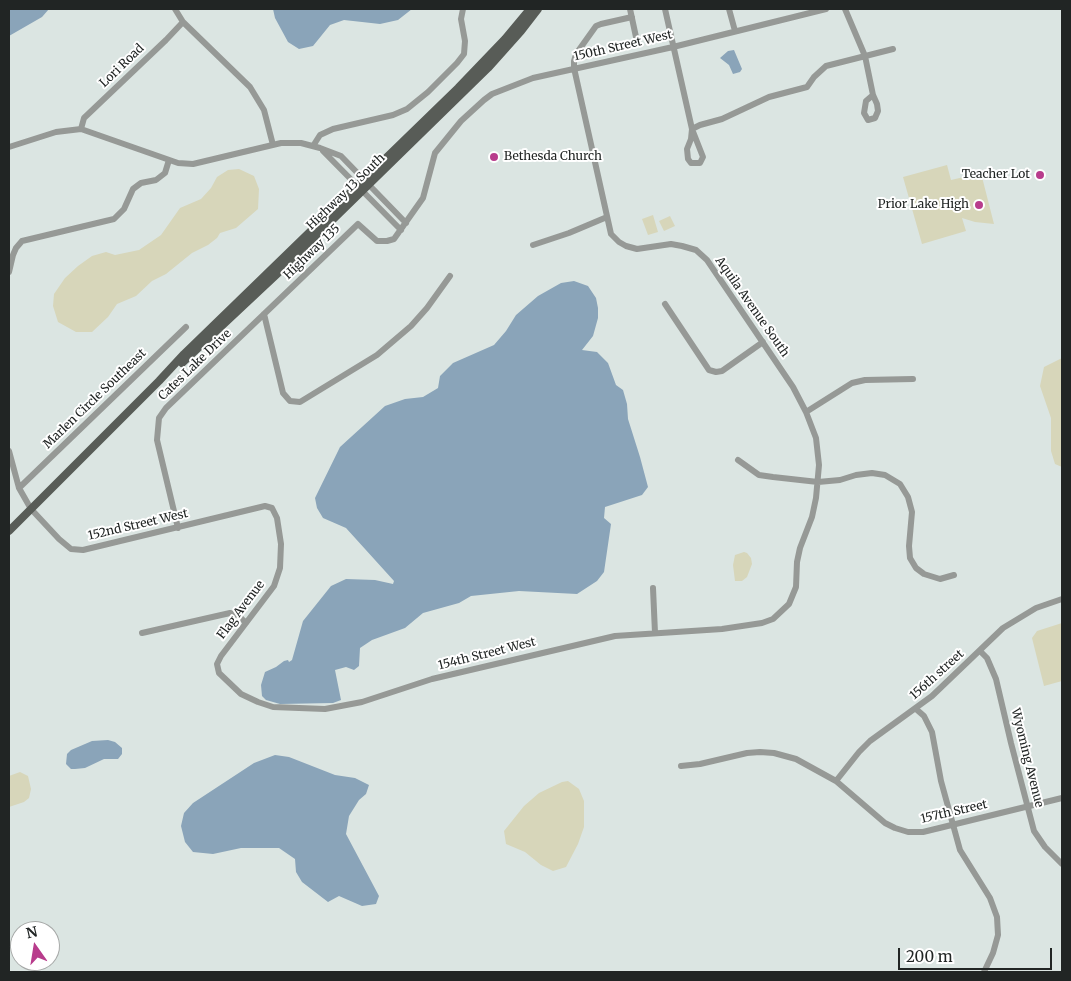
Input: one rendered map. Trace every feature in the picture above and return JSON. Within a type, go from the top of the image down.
[{"type":"main road","name":"Highway 13 South","points":[[9,531],[159,381],[228,320],[367,181],[505,39],[530,9]]},
{"type":"main road","name":"Highway 13 South","points":[[367,181],[488,68],[538,9]]},
{"type":"street","points":[[175,9],[183,22],[250,88],[264,110],[273,145]]},
{"type":"street","points":[[312,146],[320,135],[333,129],[393,115],[407,109],[434,86],[458,63],[464,54],[465,41],[461,19],[464,9]]},
{"type":"street","points":[[630,9],[636,37]]},
{"type":"street","points":[[665,9],[692,128],[703,157],[700,163],[691,163],[688,159],[687,149],[692,128]]},
{"type":"street","points":[[729,9],[735,31]]},
{"type":"street","name":"150th Street West","points":[[444,140],[461,121],[492,94],[533,78],[673,47],[826,9]]},
{"type":"street","points":[[845,9],[865,56],[873,95]]},
{"type":"street","points":[[574,68],[576,54],[596,26],[632,17]]},
{"type":"street","name":"Lori Road","points":[[81,129],[84,118],[183,22]]},
{"type":"street","points":[[692,128],[722,119],[769,97],[807,87],[826,66],[893,49]]},
{"type":"street","name":"Aquila Avenue South","points":[[574,68],[611,234],[626,246],[636,248],[671,244],[696,250],[707,260],[794,387],[814,432],[819,452],[818,482],[812,517],[800,548],[797,562],[796,587],[789,604],[773,619]]},
{"type":"street","points":[[9,147],[56,132],[81,129],[178,163],[193,164],[281,143],[301,143],[341,156],[406,223]]},
{"type":"street","name":"Highway 135","points":[[264,314],[358,224],[377,241],[394,239],[423,198],[436,153],[444,140]]},
{"type":"street","points":[[320,148],[401,230]]},
{"type":"street","points":[[9,272],[16,248],[22,242],[114,219],[124,209],[132,189],[141,183],[156,180],[165,173],[169,160]]},
{"type":"street","points":[[533,245],[569,233],[607,217]]},
{"type":"street","points":[[264,314],[283,393],[290,401],[300,402],[377,355],[411,326],[427,308],[450,276]]},
{"type":"street","points":[[665,304],[709,370],[722,371],[763,342]]},
{"type":"street","name":"Cates Lake Drive","points":[[178,528],[158,440],[159,418],[166,408],[264,314]]},
{"type":"street","name":"Marlen Circle Southeast","points":[[19,488],[186,327]]},
{"type":"street","points":[[806,412],[852,383],[865,380],[913,379]]},
{"type":"street","name":"152nd Street West","points":[[9,451],[19,488],[31,509],[59,539],[71,548],[83,550],[265,506]]},
{"type":"street","points":[[738,460],[759,475],[818,482],[840,480],[872,472],[885,475],[900,484],[908,497],[912,512],[909,546],[910,558],[916,568],[924,574],[940,579],[954,575]]},
{"type":"street","name":"Flag Avenue","points":[[219,673],[217,664],[221,656],[274,586],[280,568],[281,544],[276,518],[272,508],[265,506]]},
{"type":"street","points":[[653,588],[656,633]]},
{"type":"street","name":"156th street","points":[[836,781],[870,741],[932,696],[1003,628],[1036,608],[1062,599]]},
{"type":"street","points":[[142,633],[230,613],[238,615],[246,623]]},
{"type":"street","name":"154th Street West","points":[[219,673],[242,694],[258,702],[273,707],[325,709],[362,702],[432,679],[615,636],[722,629],[762,623],[773,619]]},
{"type":"street","name":"Wyoming Avenue","points":[[980,651],[987,658],[996,679],[1031,822],[1039,839],[1062,864]]},
{"type":"street","points":[[916,709],[924,716],[932,732],[941,782],[960,850],[990,898],[997,917],[998,935],[993,953],[984,972]]},
{"type":"street","name":"157th Street","points":[[681,766],[700,764],[747,753],[774,753],[796,758],[836,781],[885,823],[908,832],[923,832],[1062,798]]},
{"type":"green space","points":[[947,165],[951,180],[977,174],[982,177],[994,224],[975,222],[962,218],[966,231],[922,244],[903,177]]},
{"type":"green space","points":[[239,169],[254,176],[259,189],[258,209],[236,228],[220,233],[208,245],[192,253],[166,274],[152,281],[136,296],[117,304],[108,317],[92,332],[76,332],[58,322],[53,306],[54,294],[65,278],[78,266],[92,256],[106,252],[115,255],[139,250],[161,235],[180,208],[201,199],[211,188],[217,177],[228,170]]},
{"type":"green space","points":[[653,215],[658,232],[648,235],[642,219]]},
{"type":"green space","points":[[670,216],[675,226],[664,231],[659,221]]},
{"type":"green space","points":[[1062,358],[1062,467],[1055,464],[1051,451],[1051,418],[1040,386],[1044,367]]},
{"type":"green space","points":[[744,552],[751,558],[752,564],[747,577],[742,581],[735,581],[733,565],[735,555]]},
{"type":"green space","points":[[1062,623],[1062,681],[1044,686],[1032,638],[1037,631]]},
{"type":"green space","points":[[20,772],[28,776],[31,789],[29,798],[24,802],[9,807],[9,776]]},
{"type":"green space","points":[[568,781],[579,789],[584,801],[584,827],[578,844],[566,867],[553,871],[541,865],[525,852],[506,844],[504,831],[524,806],[539,793]]},
{"type":"water","points":[[9,9],[49,9],[42,17],[9,36]]},
{"type":"water","points":[[273,9],[412,9],[398,20],[380,24],[344,20],[330,25],[313,46],[299,49],[288,42],[275,18]]},
{"type":"water","points":[[734,50],[742,69],[740,72],[733,74],[729,65],[720,58],[728,51]]},
{"type":"water","points":[[574,281],[588,286],[596,298],[598,308],[598,318],[593,336],[582,350],[597,352],[608,363],[616,385],[623,390],[627,404],[628,419],[648,487],[642,495],[605,507],[604,518],[611,524],[604,572],[597,581],[577,594],[519,591],[471,596],[459,603],[423,613],[405,628],[372,640],[360,648],[359,666],[354,670],[346,667],[335,670],[341,700],[333,703],[280,704],[266,700],[262,696],[261,685],[265,672],[284,661],[288,660],[289,662],[292,660],[303,621],[331,586],[346,579],[375,580],[393,584],[394,581],[346,528],[323,518],[317,508],[315,498],[340,447],[385,406],[405,399],[423,397],[438,388],[440,376],[453,363],[494,345],[516,315],[538,296],[561,283]]},
{"type":"water","points":[[108,740],[115,742],[122,748],[122,754],[118,759],[104,759],[85,768],[75,769],[71,769],[66,764],[67,754],[71,750],[92,741]]},
{"type":"water","points":[[275,755],[289,757],[335,775],[355,778],[369,785],[366,794],[359,800],[349,816],[346,834],[379,896],[376,904],[362,906],[339,896],[328,902],[302,882],[296,872],[295,859],[279,848],[241,848],[213,854],[193,852],[185,842],[181,826],[184,813],[193,803],[254,763]]},
{"type":"place","name":"Bethesda Church","points":[[494,157]]},
{"type":"place","name":"Teacher Lot","points":[[1040,175]]},
{"type":"place","name":"Prior Lake High","points":[[979,205]]}]
